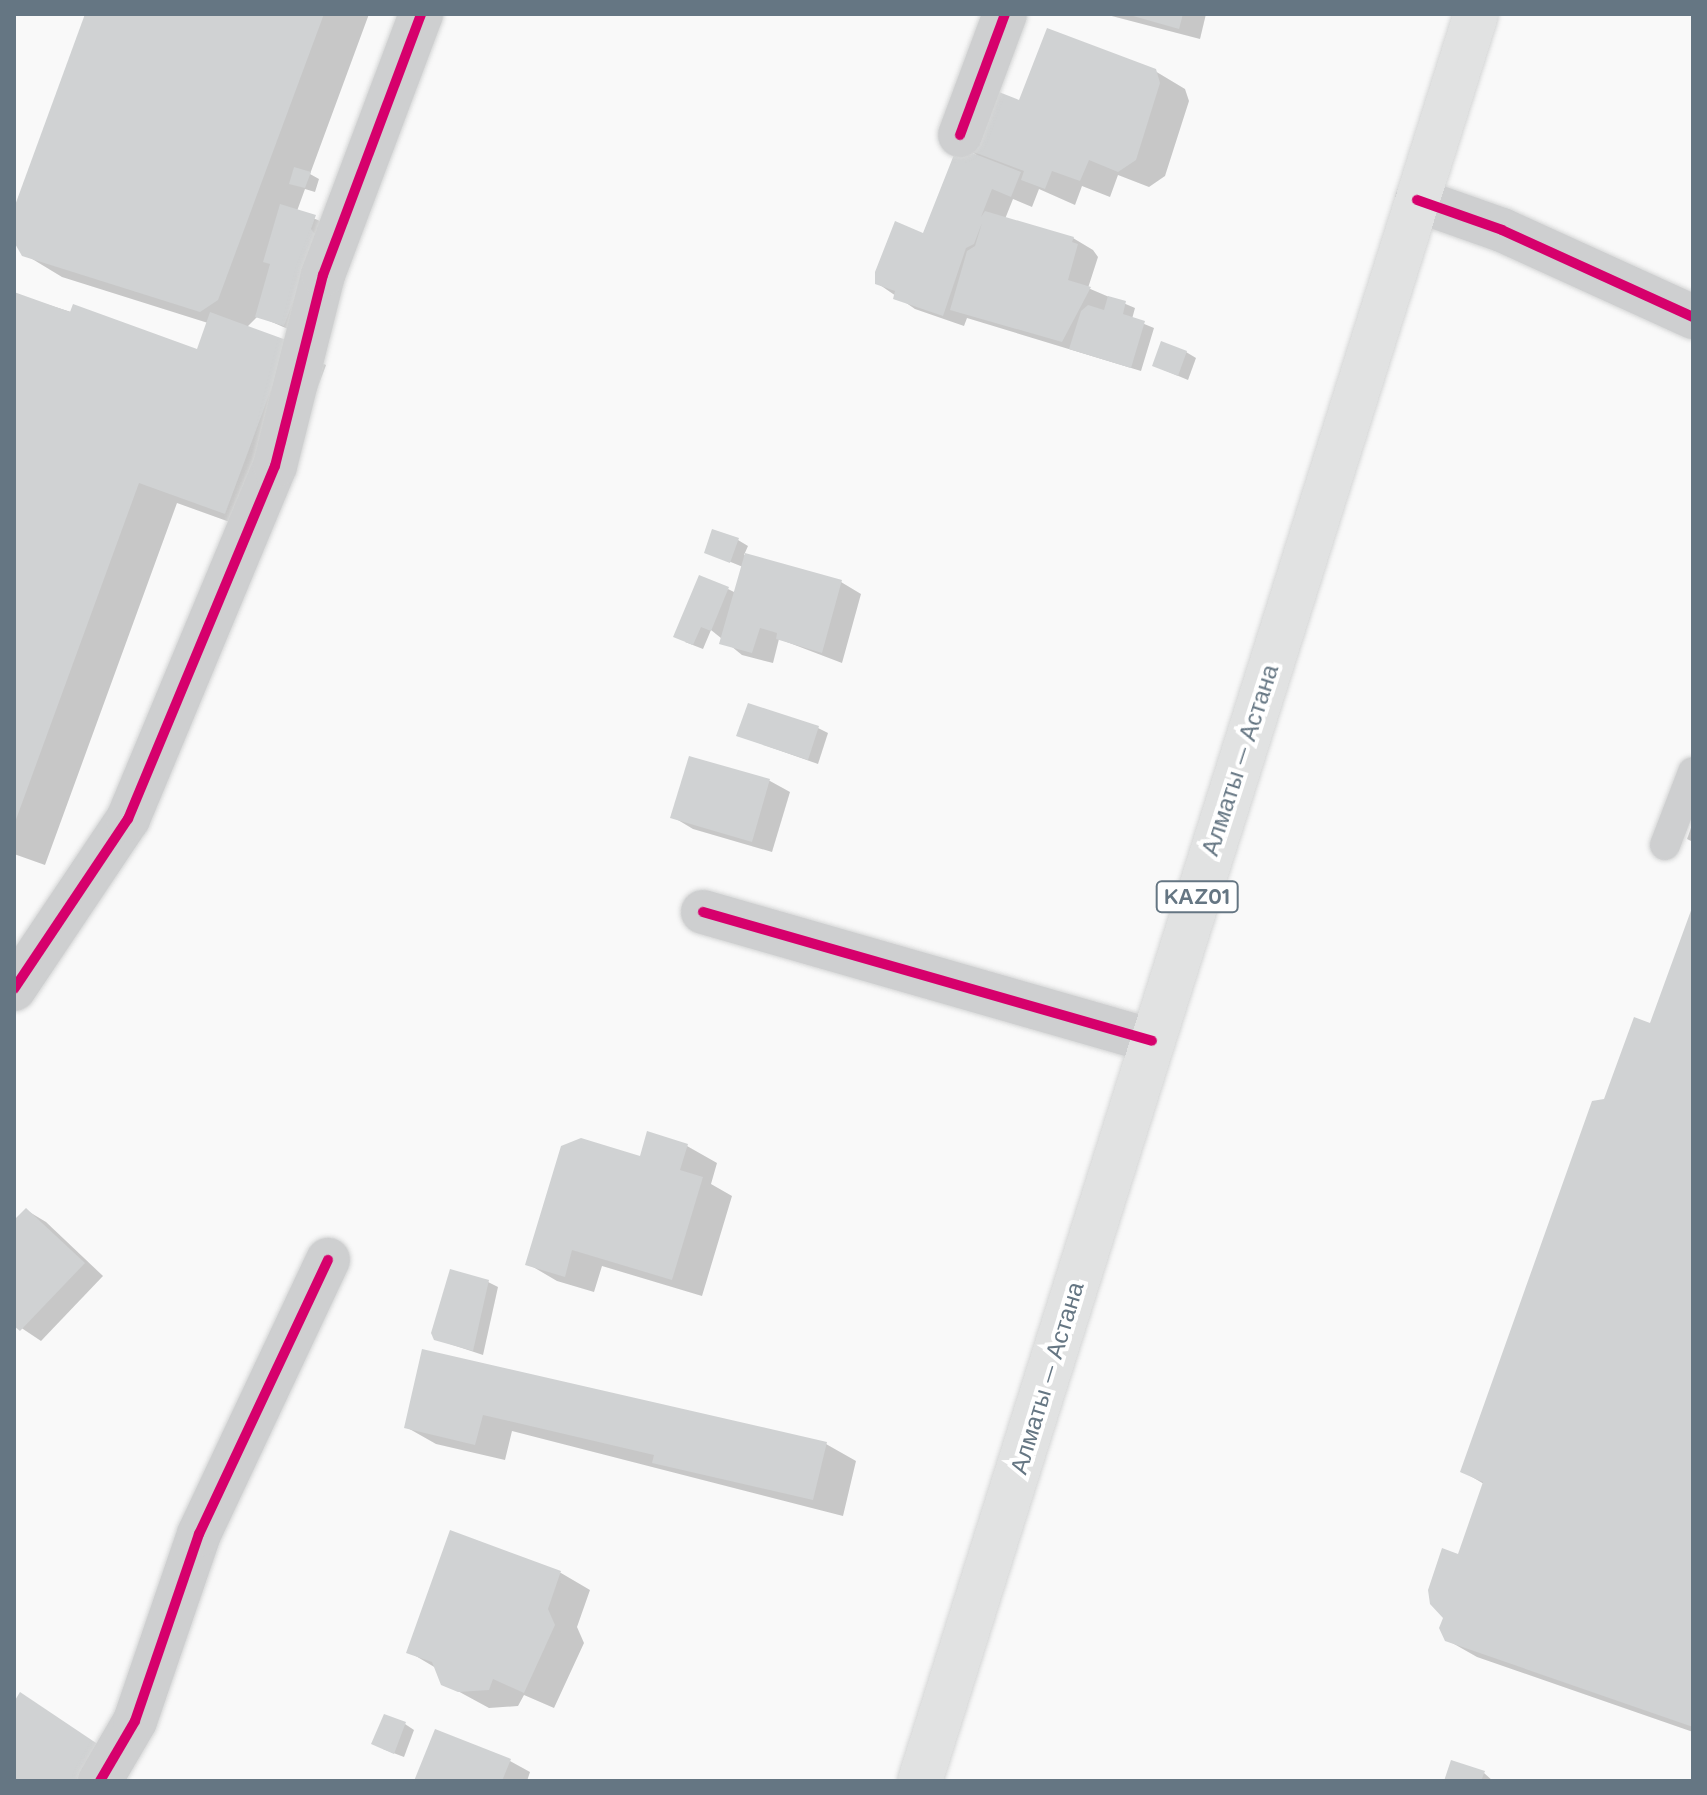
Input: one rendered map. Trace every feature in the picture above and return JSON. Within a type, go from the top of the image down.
[{"type":"highway","name":"Алматы — Астана","points":[[920,1781],[1476,14]]},
{"type":"street","points":[[14,989],[128,819],[275,466],[323,275],[421,14]]},
{"type":"street","points":[[960,135],[1005,14]]},
{"type":"street","points":[[1417,200],[1502,230],[1693,317]]},
{"type":"street","points":[[703,912],[1152,1041]]},
{"type":"street","points":[[100,1781],[135,1721],[199,1534],[328,1260]]},
{"type":"lane","points":[[1665,845],[1693,772]]},
{"type":"building","points":[[85,14],[324,14],[218,300],[200,312],[22,256],[14,242],[14,208]]},
{"type":"building","points":[[1126,14],[1183,14],[1179,29]]},
{"type":"building","points":[[1047,28],[1156,69],[1160,83],[1136,160],[1118,172],[1089,160],[1080,181],[1052,171],[1045,189],[1021,180],[1024,171],[963,148],[999,92],[1019,100]]},
{"type":"building","points":[[957,147],[1021,172],[1011,197],[992,189],[981,217],[985,211],[1074,237],[1072,242],[1078,244],[1068,280],[1091,287],[1062,342],[950,310],[967,251],[975,246],[982,223],[974,244],[966,248],[943,316],[893,299],[895,291],[875,284],[875,272],[895,221],[923,233]]},
{"type":"building","points":[[294,167],[311,172],[305,188],[289,184]]},
{"type":"building","points":[[280,204],[316,215],[311,229],[317,237],[284,326],[255,317],[270,264],[263,262]]},
{"type":"building","points":[[14,292],[70,312],[73,304],[197,349],[210,312],[289,341],[225,514],[139,483],[14,825]]},
{"type":"building","points":[[1108,296],[1126,301],[1123,314],[1145,321],[1131,368],[1069,349],[1081,311],[1088,305],[1104,310]]},
{"type":"building","points":[[1161,341],[1187,351],[1178,376],[1152,366]]},
{"type":"building","points":[[712,529],[739,538],[730,563],[704,553]]},
{"type":"building","points":[[745,553],[842,580],[822,653],[776,639],[777,633],[760,628],[752,653],[719,644]]},
{"type":"building","points":[[699,575],[729,587],[711,631],[701,627],[693,645],[673,637]]},
{"type":"building","points":[[748,703],[819,726],[808,760],[736,736]]},
{"type":"building","points":[[689,756],[770,779],[752,842],[670,818]]},
{"type":"building","points":[[1693,905],[1693,1727],[1445,1641],[1439,1628],[1443,1618],[1430,1604],[1428,1590],[1442,1548],[1458,1554],[1483,1482],[1460,1472],[1592,1101],[1604,1099],[1634,1017],[1650,1023]]},
{"type":"building","points":[[647,1131],[688,1144],[680,1170],[703,1177],[672,1280],[572,1250],[565,1277],[525,1265],[561,1146],[581,1138],[640,1156]]},
{"type":"building","points":[[26,1208],[85,1263],[20,1331],[14,1326],[14,1220]]},
{"type":"building","points":[[450,1269],[489,1280],[473,1351],[434,1340],[431,1333]]},
{"type":"building","points":[[422,1349],[827,1442],[813,1500],[652,1463],[654,1455],[483,1415],[475,1445],[404,1428]]},
{"type":"building","points":[[450,1530],[561,1571],[548,1609],[555,1625],[524,1693],[493,1679],[489,1690],[458,1692],[441,1685],[432,1662],[406,1653]]},
{"type":"building","points":[[20,1692],[108,1751],[88,1781],[14,1781],[14,1702]]},
{"type":"building","points":[[384,1714],[406,1722],[394,1754],[371,1744]]},
{"type":"building","points":[[435,1729],[511,1759],[502,1781],[414,1781]]},
{"type":"building","points":[[1451,1760],[1485,1771],[1481,1781],[1444,1781]]},
{"type":"cycle path","points":[[14,989],[128,819],[275,466],[323,275],[421,14]]},
{"type":"cycle path","points":[[960,135],[1005,14]]},
{"type":"cycle path","points":[[1417,200],[1502,230],[1693,317]]},
{"type":"cycle path","points":[[703,912],[1152,1041]]},
{"type":"cycle path","points":[[100,1781],[135,1721],[199,1534],[328,1260]]}]
